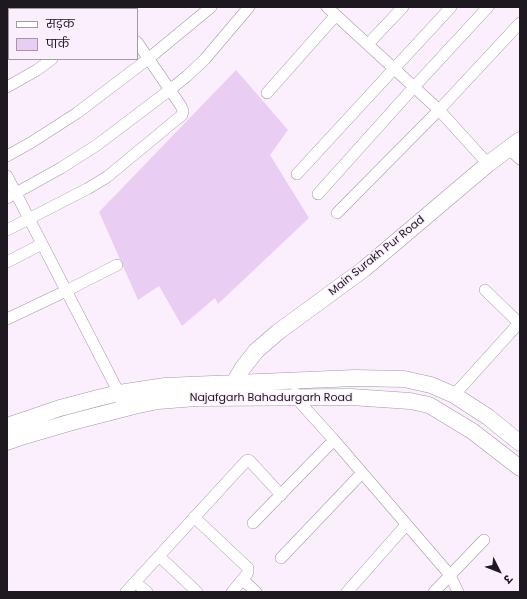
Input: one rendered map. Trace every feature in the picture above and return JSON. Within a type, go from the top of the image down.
[{"type":"main road","name":"Main Surakh Pur Road","points":[[229,398],[234,383],[242,369],[256,351],[278,332],[364,270],[488,164],[516,149]]},
{"type":"main road","name":"Najafgarh Bahadurgarh Road","points":[[7,426],[60,408],[119,393],[165,386],[355,378],[404,379],[431,386],[454,395],[488,417],[519,441]]},
{"type":"main road","name":"Najafgarh Bahadurgarh Road","points":[[7,442],[125,408],[158,401],[196,398],[351,397],[410,401],[429,405],[472,431],[520,468]]},
{"type":"street","points":[[7,156],[77,113],[148,59],[211,7]]},
{"type":"street","points":[[12,196],[61,168],[97,145],[170,90],[205,59],[249,7]]},
{"type":"street","points":[[327,7],[439,110],[488,164]]},
{"type":"street","points":[[368,44],[403,7]]},
{"type":"street","points":[[297,174],[451,7]]},
{"type":"street","points":[[318,194],[488,7]]},
{"type":"street","points":[[267,93],[336,15]]},
{"type":"street","points":[[337,213],[439,110],[520,23]]},
{"type":"street","points":[[7,230],[87,189],[107,177],[182,115],[183,111],[181,106],[138,44]]},
{"type":"street","points":[[7,87],[37,70],[51,60]]},
{"type":"street","points":[[7,176],[12,196],[29,219],[119,393],[125,408]]},
{"type":"street","points":[[7,262],[42,244]]},
{"type":"street","points":[[7,319],[117,265]]},
{"type":"street","points":[[454,395],[520,323],[485,290]]},
{"type":"street","points":[[292,380],[296,398],[362,472],[450,575],[458,592]]},
{"type":"street","points":[[253,523],[334,440]]},
{"type":"street","points":[[505,456],[519,441]]},
{"type":"street","points":[[126,592],[248,460],[281,495]]},
{"type":"street","points":[[281,558],[362,472]]},
{"type":"street","points":[[194,517],[248,568],[248,572],[243,580],[232,592]]},
{"type":"street","points":[[347,592],[406,525]]},
{"type":"street","points":[[434,592],[484,540]]},
{"type":"street","points":[[158,556],[198,592]]},
{"type":"street","points":[[243,580],[256,592]]},
{"type":"street","points":[[135,582],[147,592]]},
{"type":"green space","points":[[236,70],[288,130],[270,155],[309,218],[218,304],[215,298],[182,326],[159,286],[138,300],[99,212]]}]
